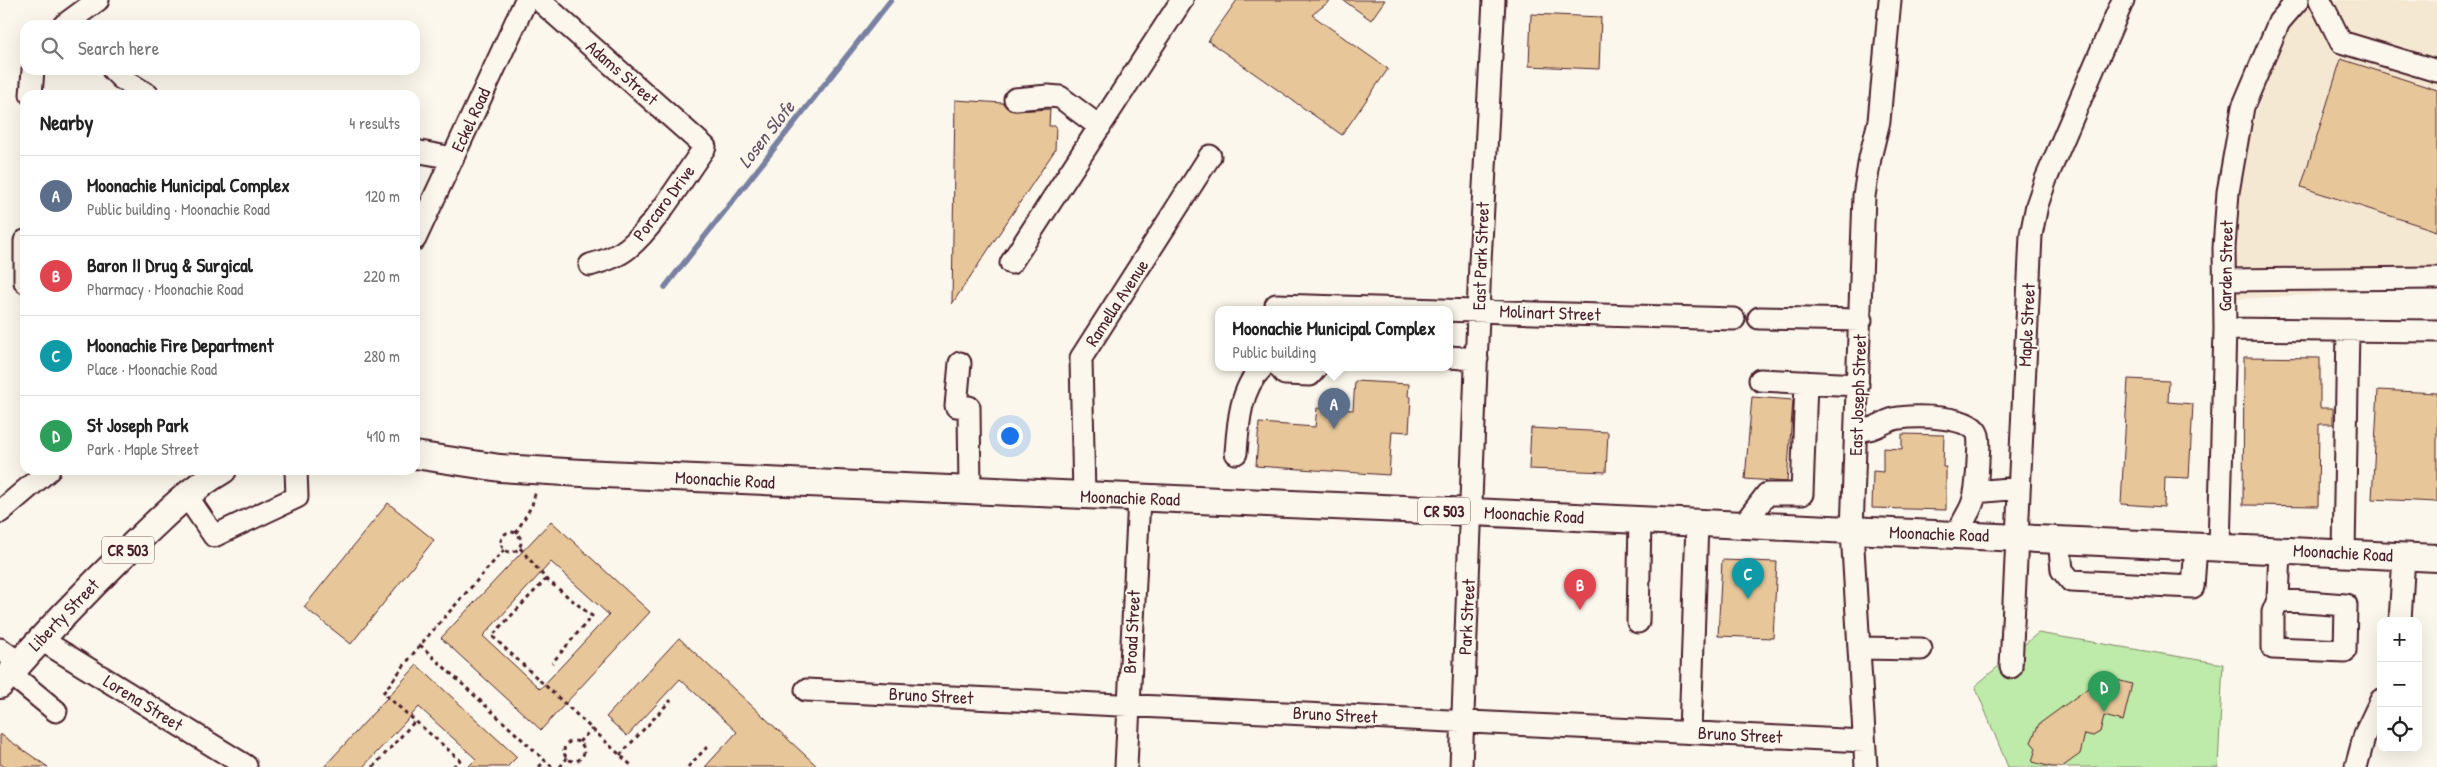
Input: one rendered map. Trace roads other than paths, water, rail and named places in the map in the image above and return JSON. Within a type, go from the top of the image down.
[{"type":"main road","name":"Moonachie Road","points":[[420,456],[500,468],[2437,558]]},
{"type":"main road","name":"Liberty Street","points":[[7,668],[40,639],[78,598],[186,495],[216,475]]},
{"type":"street","name":"Eckel Road","points":[[420,228],[526,0]]},
{"type":"street","name":"Adams Street","points":[[539,0],[705,147]]},
{"type":"street","points":[[1011,263],[1182,0]]},
{"type":"street","name":"East Park Street","points":[[1472,512],[1479,311],[1494,0]]},
{"type":"street","name":"East Joseph Street","points":[[1866,767],[1852,530],[1864,196],[1870,158],[1879,121],[1886,0]]},
{"type":"street","name":"East Joseph Street","points":[[1886,24],[1890,0]]},
{"type":"street","name":"Maple Street","points":[[2010,667],[2031,235],[2037,205],[2123,0]]},
{"type":"street","name":"Garden Street","points":[[2059,539],[2062,570],[2071,581],[2193,587],[2207,547],[2225,329],[2224,280],[2228,192],[2243,107],[2279,22],[2298,0]]},
{"type":"street","points":[[2320,0],[2341,42],[2437,71]]},
{"type":"street","points":[[74,20],[89,12]]},
{"type":"street","points":[[31,90],[33,75]]},
{"type":"street","points":[[118,75],[140,90]]},
{"type":"street","points":[[1015,99],[1048,96],[1060,97],[1100,127]]},
{"type":"street","name":"Porcaro Drive","points":[[590,265],[609,259],[627,249],[642,235],[705,147]]},
{"type":"street","points":[[420,152],[453,158]]},
{"type":"street","name":"Ramella Avenue","points":[[1084,496],[1082,358],[1210,156]]},
{"type":"street","points":[[2224,280],[2437,278]]},
{"type":"street","name":"Molinart Street","points":[[1276,305],[1310,306]]},
{"type":"street","name":"Molinart Street","points":[[1453,310],[1734,318]]},
{"type":"street","points":[[1759,318],[1861,320]]},
{"type":"street","points":[[2225,329],[2437,331]]},
{"type":"street","points":[[2344,553],[2348,330]]},
{"type":"street","points":[[1453,357],[1477,359]]},
{"type":"street","points":[[960,363],[956,406],[969,407],[970,491]]},
{"type":"street","points":[[1236,452],[1239,417],[1251,382],[1260,371]]},
{"type":"street","points":[[1282,371],[1285,374],[1310,375],[1313,371]]},
{"type":"street","points":[[1760,380],[1858,385]]},
{"type":"street","points":[[1743,525],[1768,494],[1802,494],[1806,382]]},
{"type":"street","points":[[1856,430],[1870,431],[1893,419],[1912,417],[1936,418],[1966,424],[1974,428],[1978,435],[1977,482],[1971,507],[1962,518],[1958,535]]},
{"type":"street","points":[[0,512],[43,475]]},
{"type":"street","points":[[186,495],[214,536],[297,497],[296,475]]},
{"type":"street","points":[[1975,492],[2019,488]]},
{"type":"street","name":"Broad Street","points":[[1126,767],[1138,498]]},
{"type":"street","name":"Park Street","points":[[1461,767],[1472,512]]},
{"type":"street","points":[[1638,622],[1640,520]]},
{"type":"street","points":[[1690,732],[1697,523]]},
{"type":"street","points":[[2278,600],[2280,550]]},
{"type":"street","points":[[2400,617],[2404,556]]},
{"type":"street","name":"Lorena Street","points":[[40,639],[246,766]]},
{"type":"street","points":[[1858,648],[1922,649]]},
{"type":"street","points":[[7,668],[56,711]]},
{"type":"street","name":"Bruno Street","points":[[806,690],[1864,741]]},
{"type":"street","points":[[2356,767],[2365,734],[2378,707]]},
{"type":"waterway","name":"Losen Slofe","points":[[665,287],[891,0]]},
{"type":"place","name":"Moonachie Municipal Complex","points":[[1334,429]]},
{"type":"place","name":"Moonachie Fire Department","points":[[1748,599]]},
{"type":"place","name":"Baron II Drug & Surgical","points":[[1580,610]]},
{"type":"place","name":"St Joseph Park","points":[[2104,712]]}]
